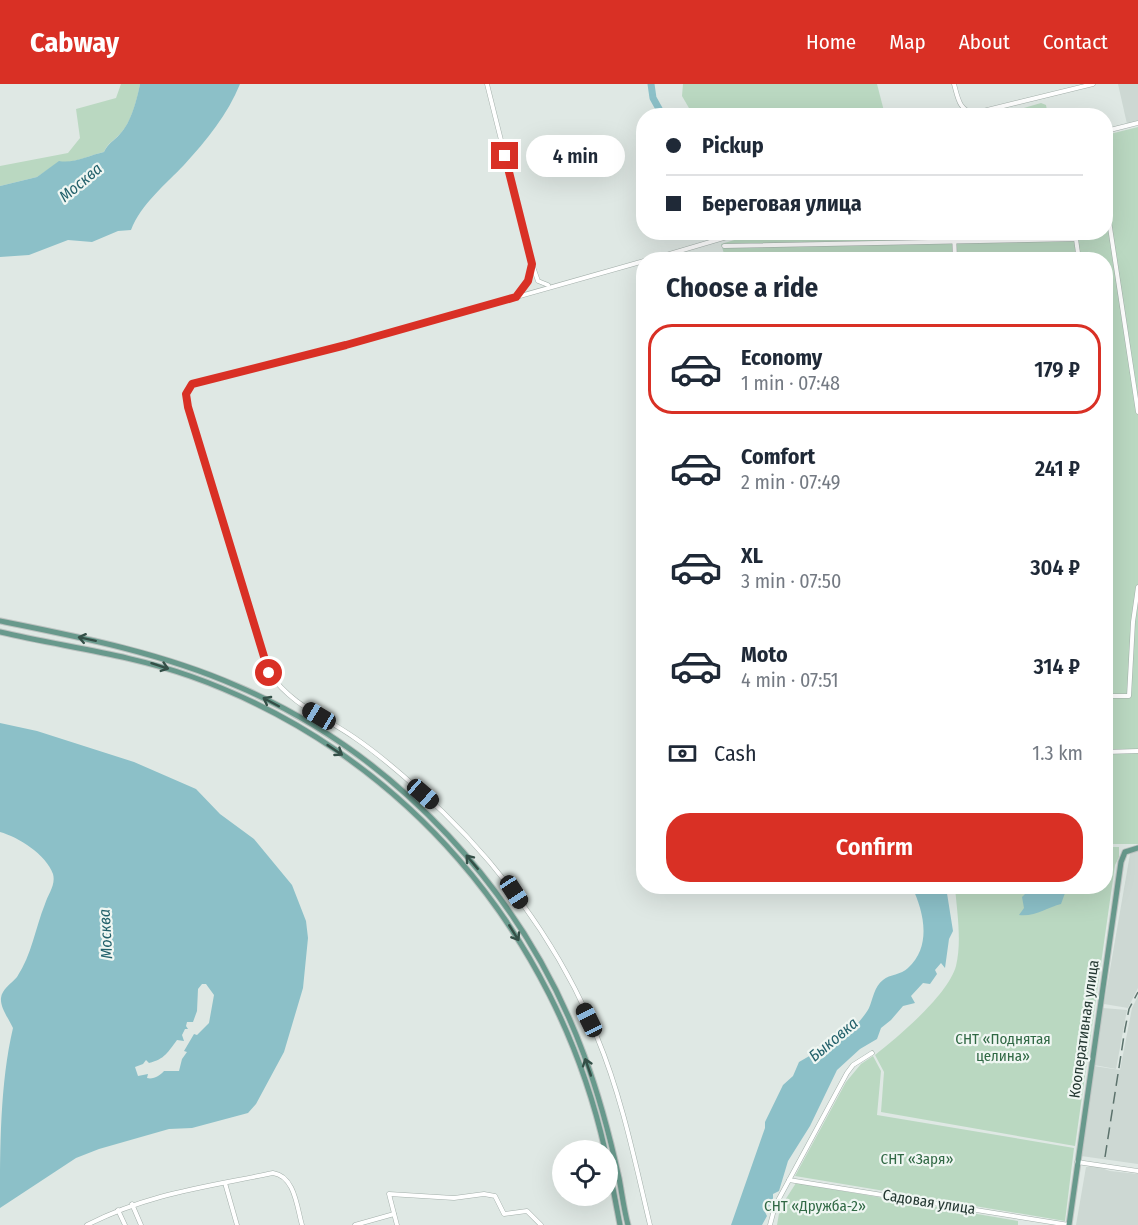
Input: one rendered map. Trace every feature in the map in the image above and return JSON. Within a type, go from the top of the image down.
[{"type":"main road","points":[[0,621],[118,646],[237,685],[274,703],[324,733],[360,757],[417,804],[454,841],[491,885],[521,926],[558,994],[598,1093],[628,1225]]},
{"type":"main road","points":[[0,632],[126,657],[190,676],[233,693],[270,710],[319,740],[386,788],[448,845],[513,930],[537,970],[564,1024],[591,1096],[602,1140]]},
{"type":"main road","name":"Кооперативная улица","points":[[1069,1225],[1121,862],[1125,852],[1138,848]]},
{"type":"main road","points":[[616,1206],[620,1225]]},
{"type":"street","points":[[487,84],[532,264],[540,283],[557,285]]},
{"type":"street","points":[[954,84],[964,108]]},
{"type":"street","points":[[988,108],[1093,84]]},
{"type":"street","points":[[1113,129],[1138,123]]},
{"type":"street","points":[[676,252],[717,240]]},
{"type":"street","points":[[724,246],[1035,240]]},
{"type":"street","points":[[1112,240],[1138,412]]},
{"type":"street","points":[[954,242],[955,252]]},
{"type":"street","points":[[636,263],[346,345],[192,384],[186,394],[269,673],[284,693],[387,762],[441,810],[514,892],[564,970],[597,1036],[615,1086],[650,1225]]},
{"type":"street","points":[[511,298],[526,286],[532,264]]},
{"type":"street","points":[[1113,696],[1129,696],[1133,622],[1138,586]]},
{"type":"street","points":[[1113,752],[1138,751]]},
{"type":"street","points":[[770,1225],[775,1206],[847,1073],[853,1065],[872,1053]]},
{"type":"street","points":[[1077,1162],[1138,1171]]},
{"type":"street","points":[[87,1225],[132,1204],[165,1194],[273,1173],[279,1174],[290,1185],[302,1225]]},
{"type":"street","name":"Садовая улица","points":[[789,1180],[1069,1225]]},
{"type":"street","points":[[225,1183],[237,1225]]},
{"type":"street","points":[[398,1225],[388,1194],[454,1198],[484,1194],[495,1196],[504,1214],[527,1212],[541,1225]]},
{"type":"street","points":[[132,1204],[141,1225]]},
{"type":"street","points":[[118,1210],[125,1225]]},
{"type":"street","points":[[355,1225],[394,1214]]},
{"type":"shaded area","points":[[1118,84],[1138,84],[1138,121],[1127,124]]},
{"type":"shaded area","points":[[1138,851],[1138,988],[1128,1008],[1104,1004],[1130,854]]},
{"type":"shaded area","points":[[1138,996],[1138,1164],[1081,1156],[1094,1066],[1120,1070],[1132,1008]]},
{"type":"shaded area","points":[[1103,1008],[1127,1010],[1116,1069],[1094,1065]]},
{"type":"shaded area","points":[[1095,1166],[1110,1171],[1138,1174],[1138,1225],[1076,1225],[1086,1167]]},
{"type":"green space","points":[[121,84],[140,84],[127,124],[104,152],[76,161],[59,162],[37,177],[0,186],[0,166],[68,153],[80,138],[76,109],[116,98]]},
{"type":"green space","points":[[683,84],[877,84],[883,108],[689,108],[682,96]]},
{"type":"green space","points":[[1041,103],[1046,105],[1047,108],[1024,108]]},
{"type":"green space","points":[[1138,127],[1138,844],[1113,844],[1113,252],[724,252],[721,244],[734,240],[1113,240],[1113,133]]},
{"type":"green space","name":"СНТ «Поднятая целина»","points":[[1113,847],[1119,847],[1119,857],[1113,879]]},
{"type":"green space","name":"СНТ «Поднятая целина»","points":[[956,894],[1111,894],[1075,1146],[881,1112],[884,1072],[875,1055],[933,1002],[951,977],[958,956]]},
{"type":"green space","name":"СНТ «Заря»","points":[[873,1056],[881,1071],[877,1115],[1074,1148],[1065,1221],[795,1176],[846,1082],[861,1064]]},
{"type":"green space","name":"СНТ «Дружба-2»","points":[[796,1183],[1018,1221],[1018,1225],[777,1225],[780,1208]]},
{"type":"water","name":"Москва","points":[[140,84],[240,84],[216,127],[147,203],[131,230],[118,231],[92,242],[68,240],[29,255],[0,257],[0,186],[37,177],[59,161],[76,160],[104,152],[127,124]]},
{"type":"water","name":"Москва","points":[[0,723],[37,731],[134,762],[196,789],[220,814],[254,839],[292,885],[306,921],[308,938],[303,988],[284,1052],[256,1104],[248,1113],[192,1128],[169,1129],[99,1149],[76,1158],[0,1208],[3,1094],[13,1028],[3,1010],[1,998],[5,989],[17,977],[26,959],[54,878],[38,853],[23,842],[0,832]],"holes":[[[202,984],[206,984],[214,995],[209,1023],[197,1035],[194,1034],[184,1051],[187,1052],[182,1059],[179,1071],[164,1071],[152,1078],[147,1078],[148,1074],[138,1076],[135,1067],[146,1060],[149,1063],[159,1059],[177,1040],[184,1041],[182,1035],[185,1029],[188,1029],[187,1022],[193,1022],[197,1011],[198,989]]]},
{"type":"water","points":[[915,894],[947,894],[953,931],[949,939],[945,968],[941,963],[935,970],[937,974],[930,984],[923,983],[911,996],[915,1003],[903,1006],[881,1028],[877,1039],[860,1049],[837,1070],[810,1126],[788,1161],[779,1191],[773,1194],[773,1203],[764,1210],[767,1216],[762,1225],[731,1225],[765,1128],[765,1122],[783,1085],[793,1076],[799,1062],[839,1037],[842,1031],[852,1031],[867,1011],[880,983],[908,968],[916,959],[924,929]]},
{"type":"water","points":[[1025,894],[1065,894],[1061,904],[1036,913],[1019,915],[1024,908],[1022,897]]},
{"type":"waterway","name":"Быковка","points":[[651,84],[653,98],[659,108]]},
{"type":"railway","points":[[1105,1157],[1125,1029],[1129,1009],[1138,992]]},
{"type":"route","points":[[269,673],[186,394],[192,384],[346,345],[516,297],[528,281],[532,264],[505,156]]}]
